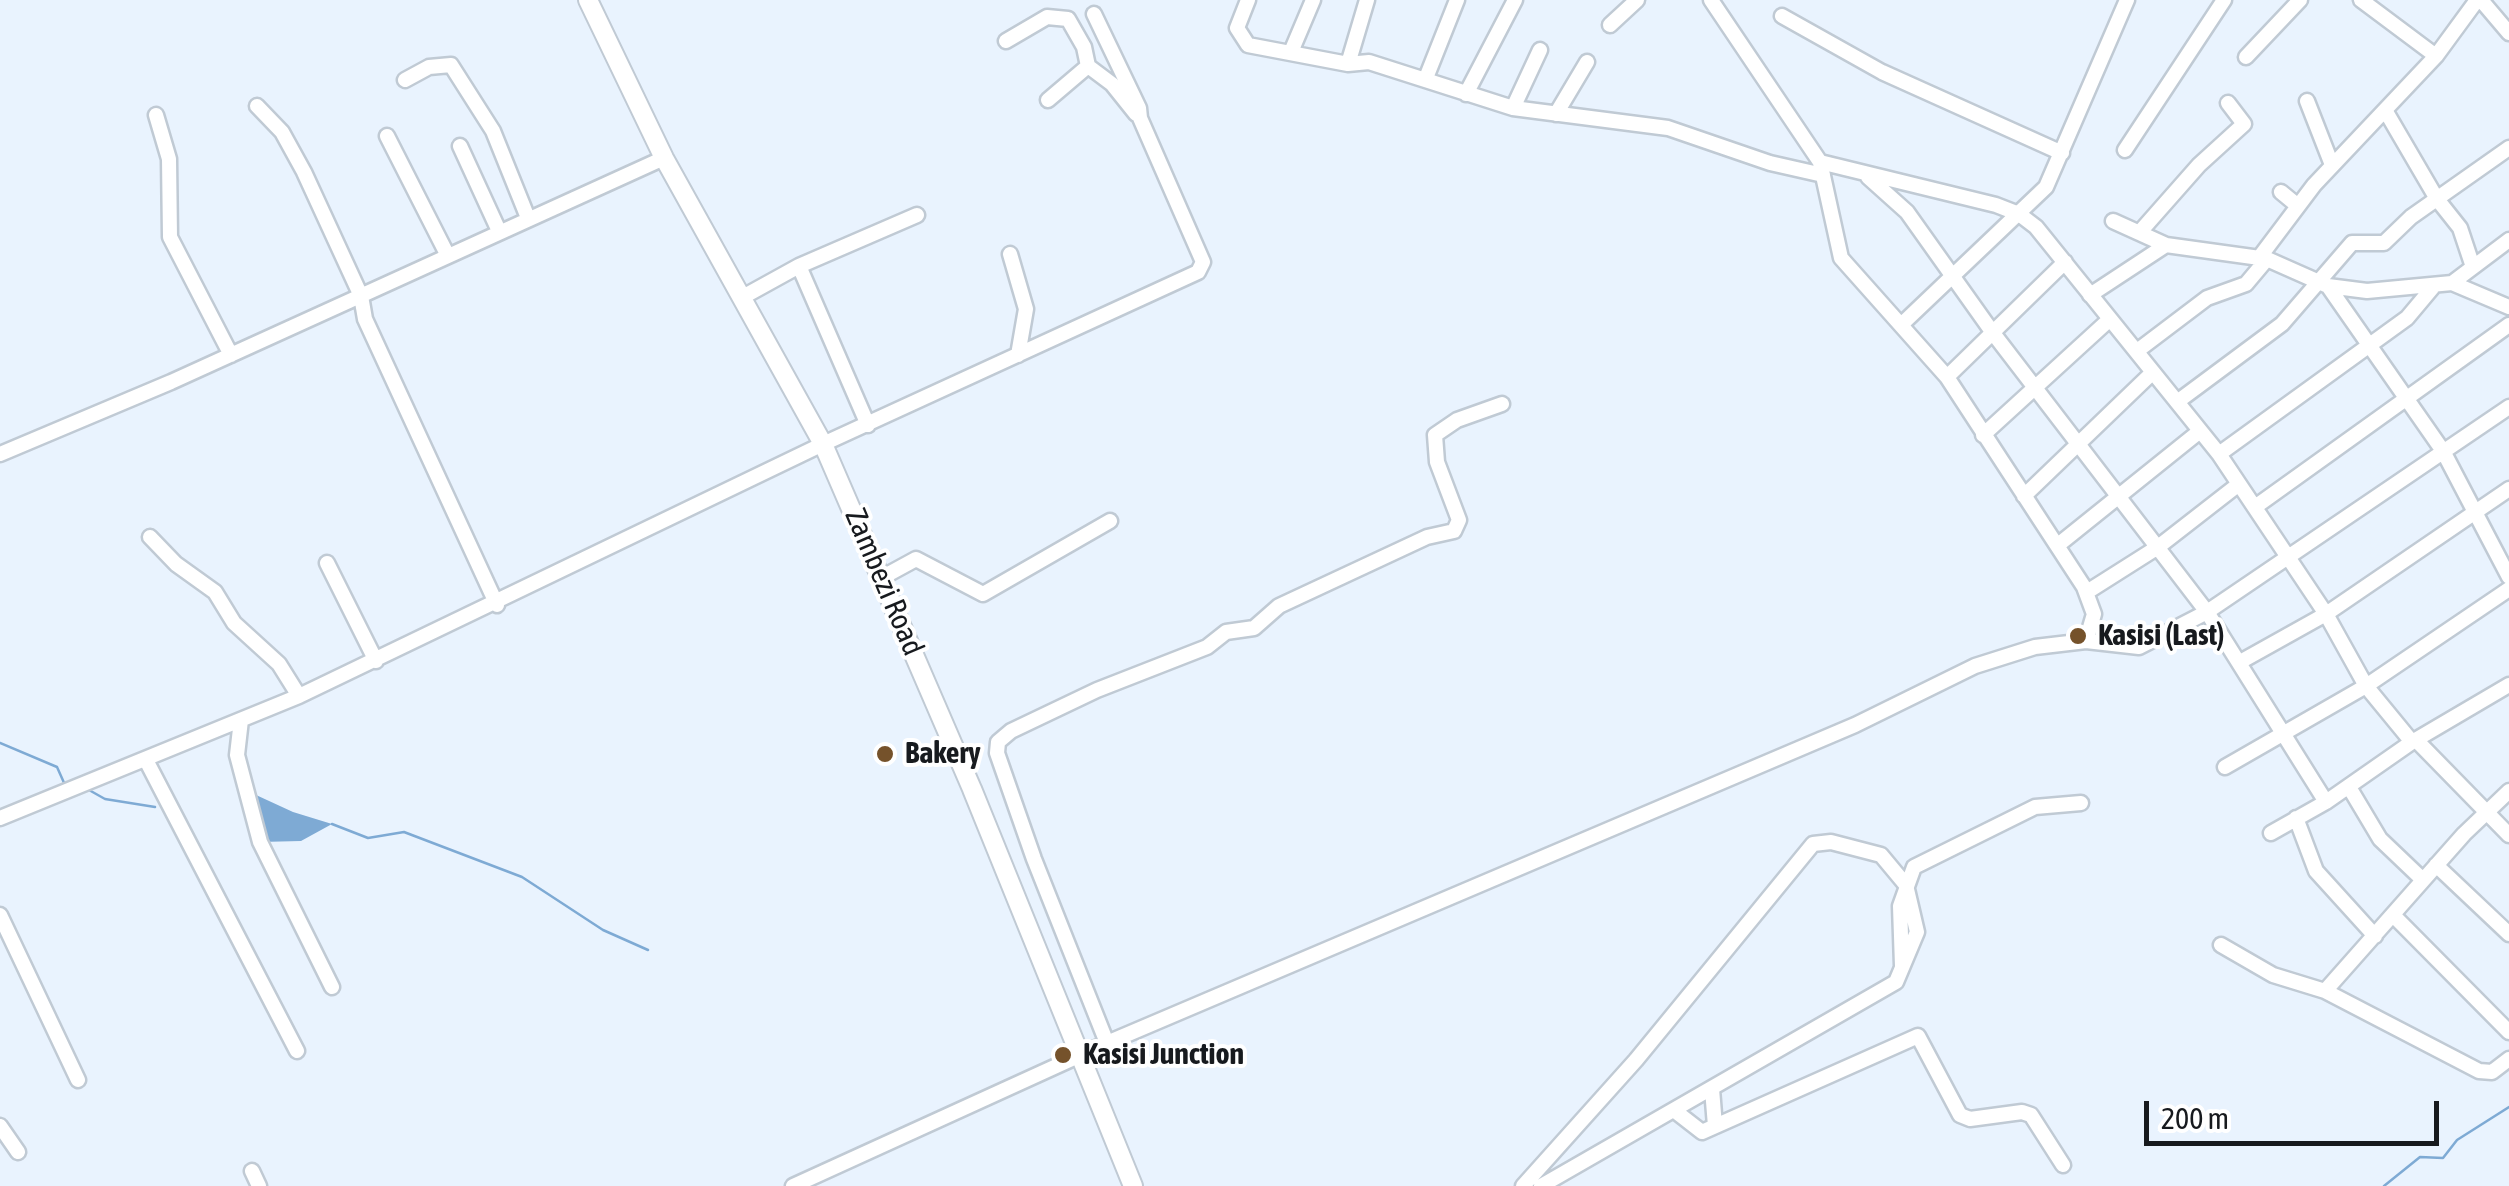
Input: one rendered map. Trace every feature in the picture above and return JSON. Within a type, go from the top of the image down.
[{"type":"main road","name":"Zambezi Road","points":[[588,0],[664,158],[823,444],[883,577],[1134,1186]]},
{"type":"street","points":[[1248,0],[1238,36],[1248,45],[1348,64],[1370,62],[1513,108],[1668,128],[1770,163],[1948,192],[2019,214],[2065,262],[2218,454],[2326,614],[2366,686],[2415,742],[2509,835]]},
{"type":"street","points":[[1291,52],[1313,0]]},
{"type":"street","points":[[1348,64],[1367,0]]},
{"type":"street","points":[[1426,78],[1457,0]]},
{"type":"street","points":[[1466,94],[1514,0]]},
{"type":"street","points":[[1610,26],[1637,0]]},
{"type":"street","points":[[1711,0],[1822,169],[1841,258],[1947,378],[2058,544],[2094,614],[2086,641]]},
{"type":"street","points":[[1901,326],[2046,187],[2127,0]]},
{"type":"street","points":[[2125,150],[2224,0]]},
{"type":"street","points":[[2246,57],[2300,0]]},
{"type":"street","points":[[2362,0],[2436,56]]},
{"type":"street","points":[[2138,351],[2203,300],[2246,284],[2298,206],[2436,56],[2479,0],[2509,34]]},
{"type":"street","points":[[1094,14],[1140,108],[1140,118]]},
{"type":"street","points":[[1,816],[300,696],[497,605],[823,444],[1203,267],[1140,118],[1112,84],[1088,66],[1074,27],[1060,16],[1033,23],[1006,41]]},
{"type":"street","points":[[1782,16],[1882,72],[2062,153]]},
{"type":"street","points":[[1513,108],[1540,50]]},
{"type":"street","points":[[1556,114],[1587,62]]},
{"type":"street","points":[[405,80],[429,67],[450,65],[493,131],[528,218]]},
{"type":"street","points":[[1048,100],[1088,66]]},
{"type":"street","points":[[2307,101],[2332,165]]},
{"type":"street","points":[[2139,233],[2199,165],[2244,124],[2228,103]]},
{"type":"street","points":[[257,106],[282,132],[361,296],[365,319],[497,605]]},
{"type":"street","points":[[2385,110],[2437,199],[2460,228],[2473,267]]},
{"type":"street","points":[[156,115],[169,159],[170,237],[231,356]]},
{"type":"street","points":[[387,136],[448,256]]},
{"type":"street","points":[[460,146],[499,231]]},
{"type":"street","points":[[2177,402],[2283,322],[2322,283],[2352,243],[2382,244],[2509,148]]},
{"type":"street","points":[[0,454],[231,356],[664,158]]},
{"type":"street","points":[[1868,177],[1907,212],[1993,333],[2207,612],[2326,802]]},
{"type":"street","points":[[2281,192],[2298,206]]},
{"type":"street","points":[[741,298],[799,266],[917,215]]},
{"type":"street","points":[[2113,221],[2166,246],[2263,259],[2322,283],[2367,292],[2452,283],[2509,240]]},
{"type":"street","points":[[2090,295],[2166,246]]},
{"type":"street","points":[[1010,254],[1026,309],[1018,354]]},
{"type":"street","points":[[1947,378],[2065,262]]},
{"type":"street","points":[[799,266],[868,425]]},
{"type":"street","points":[[2322,283],[2372,344],[2405,401],[2443,452],[2509,577]]},
{"type":"street","points":[[2452,283],[2509,308]]},
{"type":"street","points":[[2218,454],[2372,344],[2409,315],[2433,286]]},
{"type":"street","points":[[1983,435],[2110,319]]},
{"type":"street","points":[[2255,508],[2509,326]]},
{"type":"street","points":[[2024,496],[2153,372]]},
{"type":"street","points":[[1107,1043],[1016,812],[997,753],[998,742],[1011,731],[1098,690],[1207,646],[1226,632],[1254,628],[1278,606],[1411,544],[1454,531],[1459,520],[1438,462],[1435,435],[1457,420],[1502,404]]},
{"type":"street","points":[[793,1186],[1107,1043],[1855,726],[1974,666],[2034,647],[2086,641],[2139,647],[2207,612],[2290,558],[2509,406]]},
{"type":"street","points":[[2058,544],[2200,430]]},
{"type":"street","points":[[2086,592],[2158,547],[2240,484]]},
{"type":"street","points":[[2240,662],[2326,614],[2509,489]]},
{"type":"street","points":[[883,577],[916,559],[974,593],[983,594],[1110,521]]},
{"type":"street","points":[[150,537],[176,564],[215,592],[234,623],[278,664],[300,696]]},
{"type":"street","points":[[328,562],[376,661]]},
{"type":"street","points":[[2225,767],[2366,686],[2509,589]]},
{"type":"street","points":[[2271,833],[2509,686]]},
{"type":"street","points":[[241,720],[237,755],[260,842],[332,987]]},
{"type":"street","points":[[146,760],[230,914],[297,1051]]},
{"type":"street","points":[[2349,787],[2368,823],[2423,880]]},
{"type":"street","points":[[2325,991],[2436,864],[2509,791]]},
{"type":"street","points":[[1906,885],[1914,867],[1958,842],[2035,807],[2081,803]]},
{"type":"street","points":[[2296,818],[2316,871],[2375,936]]},
{"type":"street","points":[[1523,1186],[1636,1060],[1814,844],[1831,842],[1882,855],[1906,885],[1917,932],[1896,982],[1541,1186]]},
{"type":"street","points":[[2436,864],[2509,934]]},
{"type":"street","points":[[0,915],[78,1080]]},
{"type":"street","points":[[2394,916],[2509,1032]]},
{"type":"street","points":[[2221,945],[2273,975],[2325,991],[2479,1071],[2492,1072],[2509,1059]]},
{"type":"street","points":[[1675,1111],[1702,1132],[1918,1036],[1960,1115],[1970,1119],[2022,1112],[2031,1115],[2063,1164]]},
{"type":"street","points":[[1712,1089],[1715,1126]]},
{"type":"street","points":[[0,1126],[18,1152]]},
{"type":"street","points":[[252,1171],[260,1186]]},
{"type":"water","points":[[243,789],[293,812],[332,824],[301,841],[260,842]]},
{"type":"waterway","points":[[0,743],[57,767],[65,785]]},
{"type":"waterway","points":[[89,790],[105,799],[155,807]]},
{"type":"waterway","points":[[332,824],[368,838],[404,832],[522,877],[603,930],[648,950]]},
{"type":"waterway","points":[[2384,1186],[2420,1157],[2443,1158],[2457,1140],[2509,1107]]},
{"type":"place","name":"Kasisi (Last)","points":[[2078,636]]},
{"type":"place","name":"Bakery","points":[[885,754]]},
{"type":"place","name":"Kasisi Junction","points":[[1063,1055]]}]
